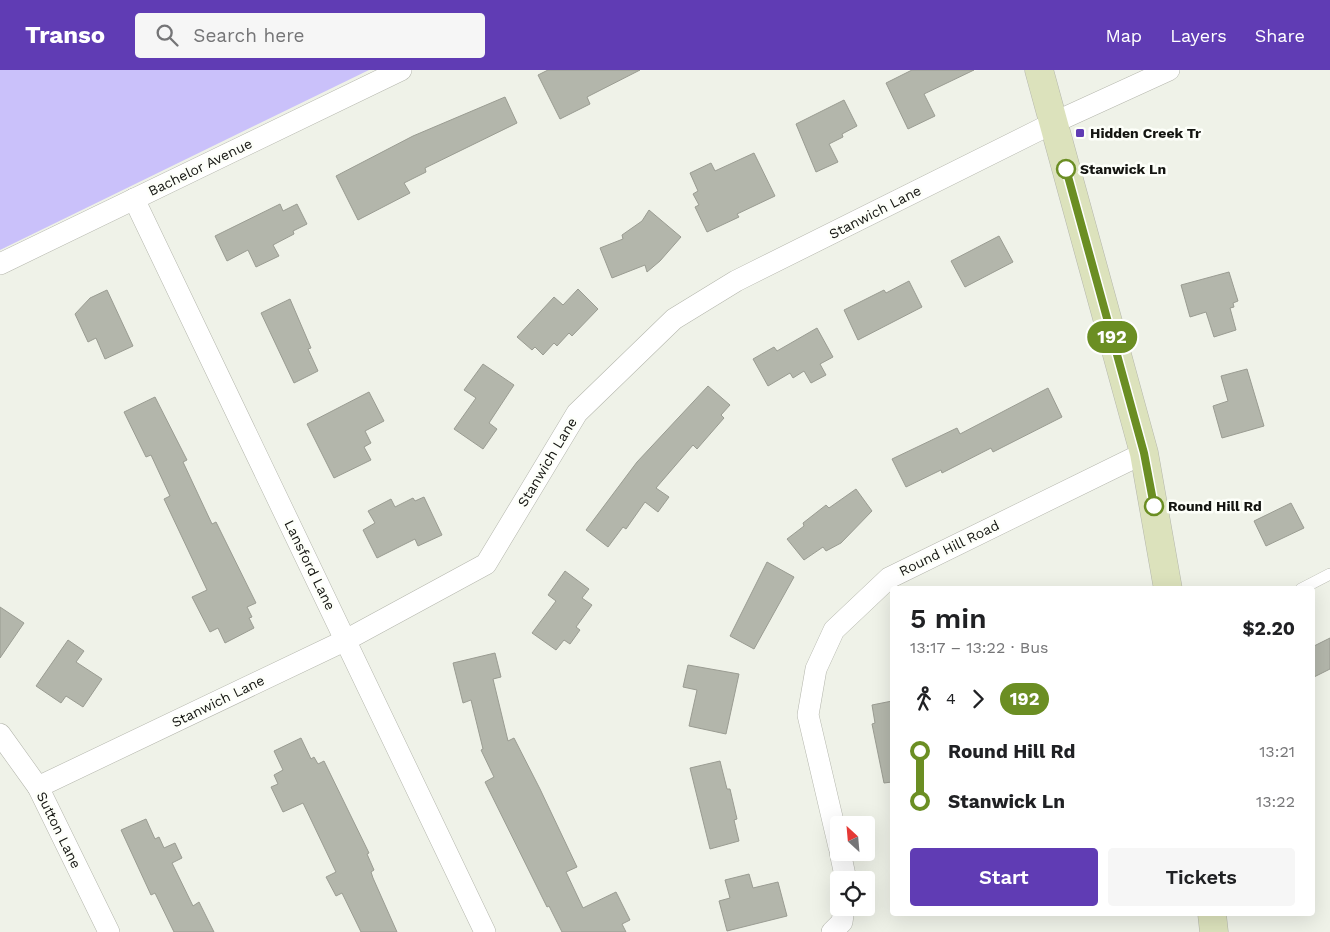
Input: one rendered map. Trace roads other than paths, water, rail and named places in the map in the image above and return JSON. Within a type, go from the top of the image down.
[{"type":"main road","points":[[1039,70],[1144,453],[1167,586]]},
{"type":"main road","points":[[1212,916],[1214,932]]},
{"type":"street","name":"Bachelor Avenue","points":[[0,264],[401,70]]},
{"type":"street","name":"Stanwich Lane","points":[[38,788],[346,640],[486,564],[577,413],[674,319],[736,281],[1054,123],[1169,70]]},
{"type":"street","name":"Lansford Lane","points":[[134,199],[486,932]]},
{"type":"street","name":"Round Hill Road","points":[[832,816],[808,715],[816,669],[834,630],[889,578],[1144,453]]},
{"type":"street","name":"Sutton Lane","points":[[0,734],[38,788],[108,932]]},
{"type":"street","points":[[832,932],[842,922],[843,916]]},
{"type":"lane","points":[[1307,586],[1330,574]]},
{"type":"place","name":"Hidden Creek Tr","points":[[1080,133]]},
{"type":"place","name":"Stanwick Ln","points":[[1066,169]]},
{"type":"place","name":"Round Hill Rd","points":[[1154,506]]}]
